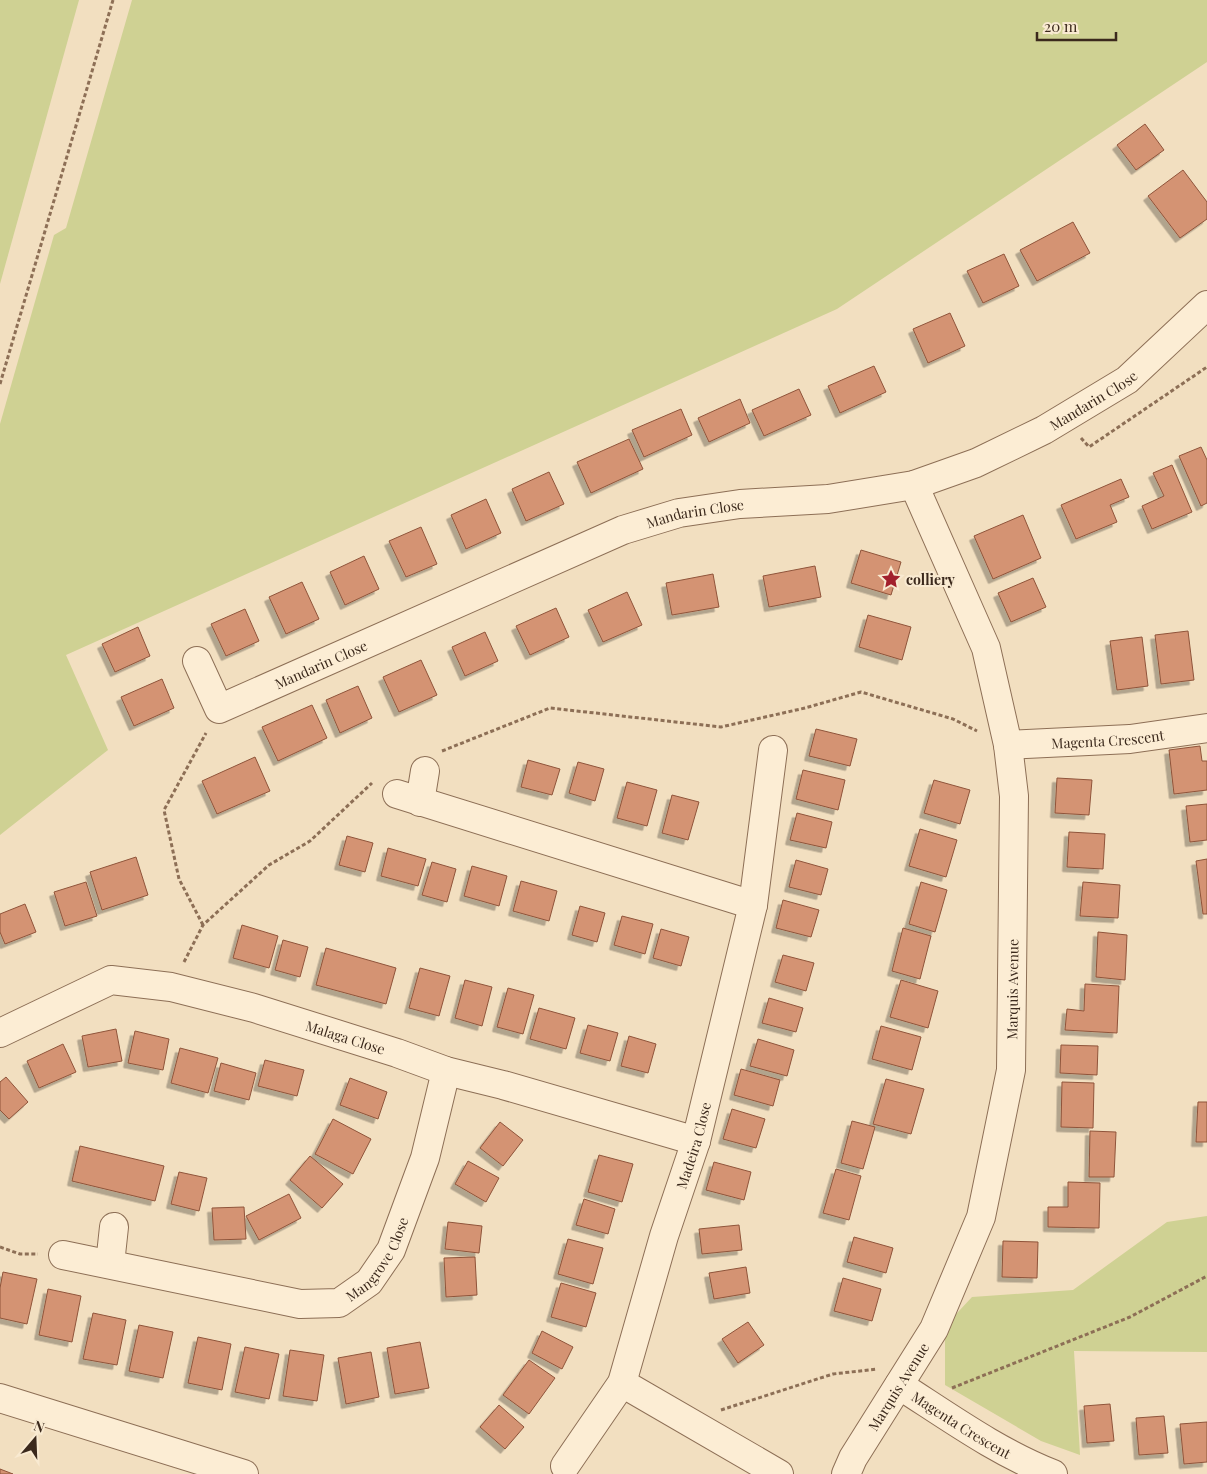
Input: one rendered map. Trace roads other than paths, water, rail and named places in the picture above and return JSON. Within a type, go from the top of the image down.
[{"type":"street","name":"Mandarin Close","points":[[197,662],[219,709],[623,530],[688,512],[740,504],[828,499],[914,485],[976,463],[1064,418],[1126,380],[1207,305]]},
{"type":"street","name":"Marquis Avenue","points":[[846,1474],[853,1458],[934,1330],[982,1217],[1011,1070],[1014,796],[1008,745],[986,648],[914,485]]},
{"type":"street","name":"Magenta Crescent","points":[[1008,745],[1130,738],[1207,728]]},
{"type":"street","name":"Madeira Close","points":[[565,1466],[622,1383],[664,1236],[696,1142],[753,905],[773,750]]},
{"type":"street","points":[[430,762],[398,792],[753,905]]},
{"type":"street","name":"Malaga Close","points":[[0,1033],[111,980],[171,987],[254,1008],[397,1053],[446,1071],[503,1085],[696,1142]]},
{"type":"street","name":"Mangrove Close","points":[[63,1255],[300,1304],[339,1303],[369,1282],[391,1250],[425,1158],[446,1071]]},
{"type":"street","points":[[110,1264],[114,1227]]},
{"type":"street","name":"Magenta Crescent","points":[[905,1375],[922,1400],[959,1425],[1023,1462],[1053,1474]]},
{"type":"street","points":[[622,1383],[779,1474]]},
{"type":"street","points":[[0,1398],[214,1470],[244,1474]]},
{"type":"place","name":"colliery","points":[[891,579]]}]
